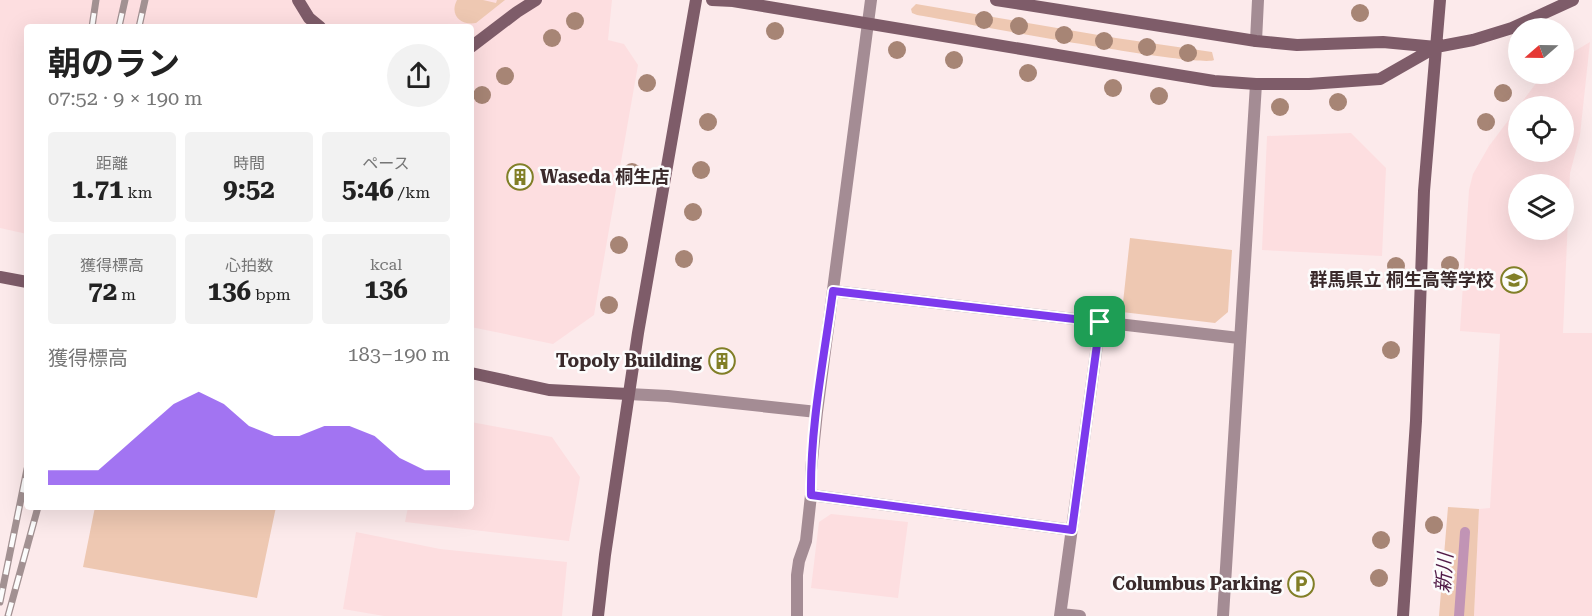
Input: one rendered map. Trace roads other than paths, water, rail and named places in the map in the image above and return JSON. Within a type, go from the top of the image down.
[{"type":"street","points":[[298,0],[309,18],[316,24]]},
{"type":"street","points":[[474,45],[536,0]]},
{"type":"street","points":[[598,616],[628,394],[696,0]]},
{"type":"street","points":[[712,0],[868,23],[1214,81],[1256,84],[1309,84],[1380,79],[1436,47]]},
{"type":"street","points":[[797,616],[796,575],[806,542],[817,412],[871,0]]},
{"type":"street","points":[[996,0],[1256,41],[1297,45],[1383,42],[1436,47],[1473,40],[1512,28],[1573,0]]},
{"type":"street","points":[[1256,41],[1258,0]]},
{"type":"street","points":[[1402,616],[1416,422],[1424,191],[1440,0]]},
{"type":"street","points":[[1223,616],[1256,84]]},
{"type":"street","points":[[0,276],[24,281]]},
{"type":"street","points":[[833,291],[1239,338]]},
{"type":"street","points":[[1080,616],[1061,615],[1100,322]]},
{"type":"street","points":[[474,375],[549,390],[668,396],[817,412]]},
{"type":"street","points":[[811,495],[1072,530]]},
{"type":"waterway","name":"新川","points":[[1459,616],[1465,532]]},
{"type":"railway","points":[[92,24],[96,0]]},
{"type":"railway","points":[[120,24],[125,0]]},
{"type":"railway","points":[[140,24],[145,0]]},
{"type":"railway","points":[[0,602],[24,484]]},
{"type":"railway","points":[[8,616],[37,510]]},
{"type":"place","name":"Waseda 桐生店","points":[[520,177]]},
{"type":"place","name":"群馬県立 桐生高等学校","points":[[1514,280]]},
{"type":"place","name":"Topoly Building","points":[[722,361]]},
{"type":"place","name":"Columbus Parking","points":[[1301,584]]}]
